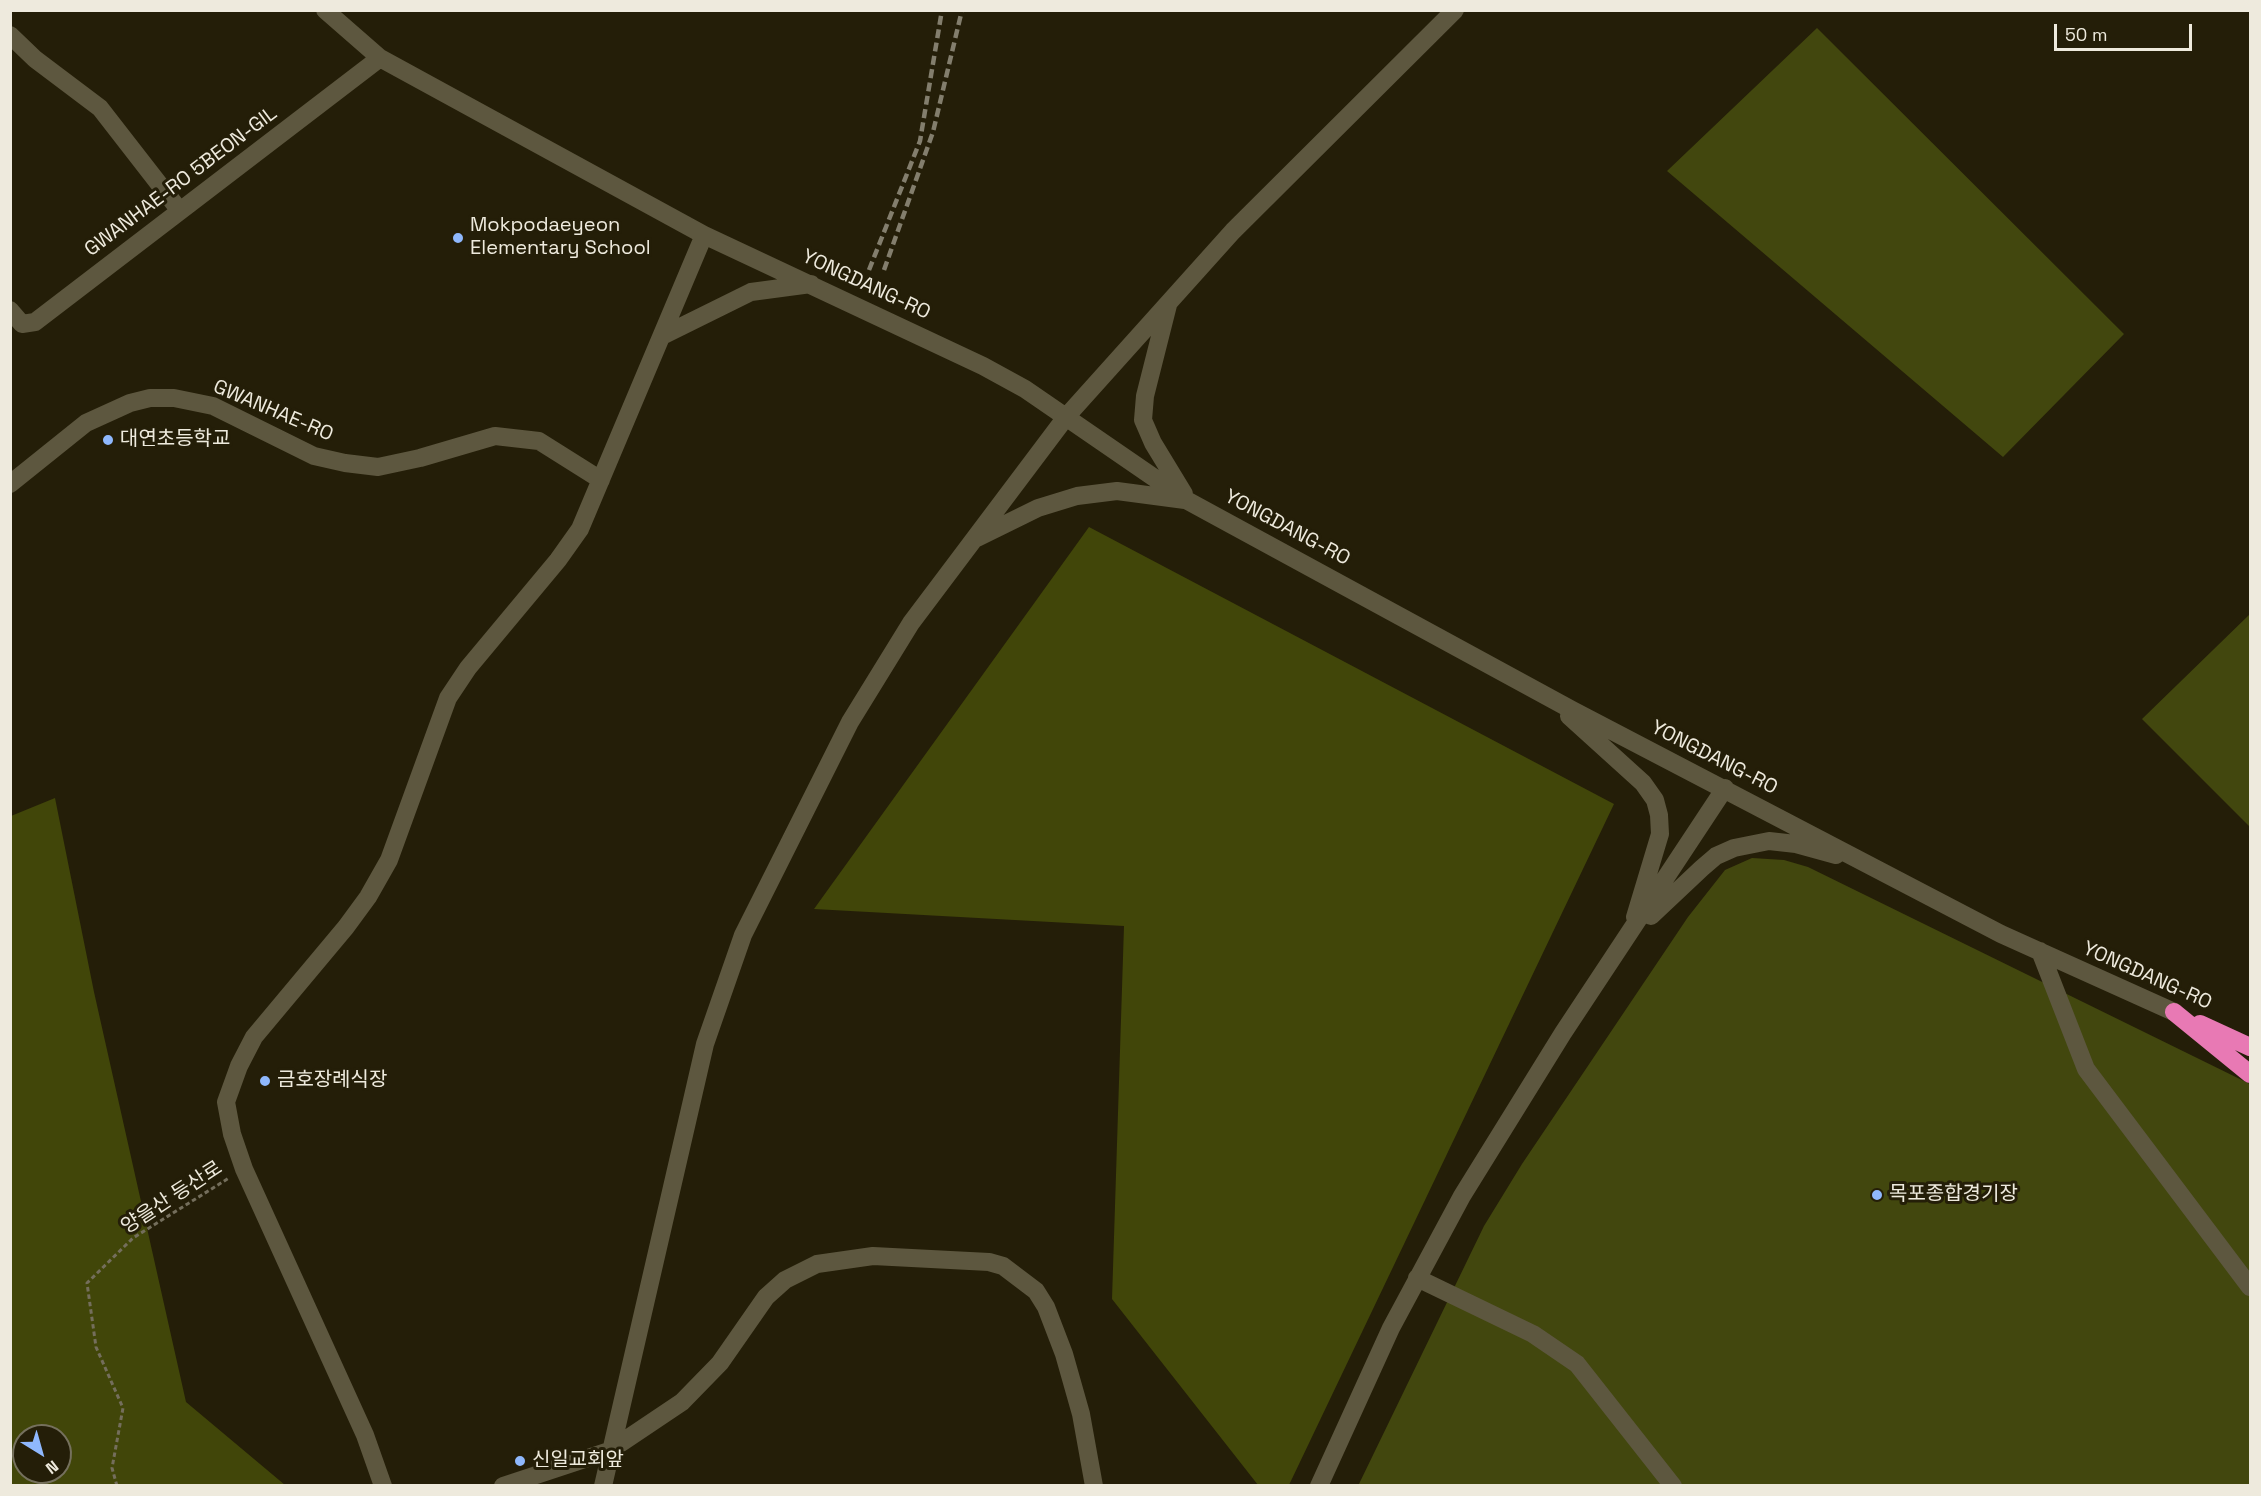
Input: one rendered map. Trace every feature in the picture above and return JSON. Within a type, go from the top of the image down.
[{"type":"highway","name":"YONGDANG-RO","points":[[2174,1012],[2250,1047]]},
{"type":"highway","points":[[2174,1012],[2250,1074]]},
{"type":"street","name":"YONGDANG-RO","points":[[325,10],[380,58],[704,235],[813,284],[983,366],[1066,417],[1188,501],[1548,697],[2040,951],[2174,1012]]},
{"type":"street","points":[[603,1485],[609,1451],[705,1044],[743,934],[850,722],[911,623],[1066,417],[1233,231],[1455,10]]},
{"type":"street","points":[[10,35],[35,58],[100,108],[180,211]]},
{"type":"street","name":"GWANHAE-RO 5BEON-GIL","points":[[10,310],[22,324],[35,322],[380,58]]},
{"type":"street","points":[[383,1485],[365,1435],[244,1169],[232,1134],[226,1102],[254,1037],[346,927],[368,897],[389,860],[448,698],[468,668],[574,537],[587,516],[600,480],[704,235]]},
{"type":"street","points":[[662,336],[751,292],[813,284]]},
{"type":"street","points":[[1168,302],[1145,396],[1143,420],[1153,443],[1188,501]]},
{"type":"street","name":"GWANHAE-RO","points":[[10,484],[86,423],[150,398],[166,398],[213,406],[314,456],[345,463],[378,467],[420,458],[495,436],[539,441],[600,480]]},
{"type":"street","points":[[973,540],[1038,508],[1077,496],[1117,491],[1188,501]]},
{"type":"street","points":[[1548,697],[1643,783],[1655,800],[1660,834],[1628,937]]},
{"type":"street","points":[[1319,1485],[1417,1278],[1506,1125],[1725,788]]},
{"type":"street","points":[[1628,937],[1702,868],[1734,848],[1769,841],[1796,844],[1866,863]]},
{"type":"street","points":[[2040,951],[2086,1069],[2250,1287]]},
{"type":"street","points":[[503,1485],[609,1451],[682,1402],[720,1363],[766,1297],[798,1271],[817,1264],[873,1256],[989,1262],[1004,1266],[1036,1291],[1046,1307],[1064,1354],[1081,1414],[1094,1485]]},
{"type":"street","points":[[1417,1278],[1533,1334],[1577,1364],[1672,1485]]},
{"type":"path","name":"양을산 등산로","points":[[117,1485],[112,1468],[123,1408],[96,1347],[87,1283],[133,1238],[244,1169]]},
{"type":"green space","points":[[1817,28],[2124,334],[2003,457],[1667,171]]},
{"type":"green space","points":[[1089,527],[1614,804],[1289,1485],[1258,1485],[1112,1299],[1124,926],[814,909]]},
{"type":"green space","points":[[2250,614],[2250,827],[2142,719]]},
{"type":"green space","points":[[55,798],[94,992],[186,1402],[285,1485],[11,1485],[11,816]]},
{"type":"green space","name":"목포종합경기장","points":[[1752,858],[1784,860],[1808,867],[2250,1084],[2250,1485],[1358,1486],[1484,1226],[1522,1164],[1688,917],[1725,870]]},
{"type":"railway","points":[[869,270],[920,141],[942,10]]},
{"type":"railway","points":[[884,270],[933,132],[962,10]]},
{"type":"place","name":"Mokpodaeyeon Elementary School","points":[[458,238]]},
{"type":"place","name":"대연초등학교","points":[[108,440]]},
{"type":"place","name":"금호장례식장","points":[[265,1081]]},
{"type":"place","name":"목포종합경기장","points":[[1877,1195]]},
{"type":"place","name":"신일교회앞","points":[[520,1461]]}]
